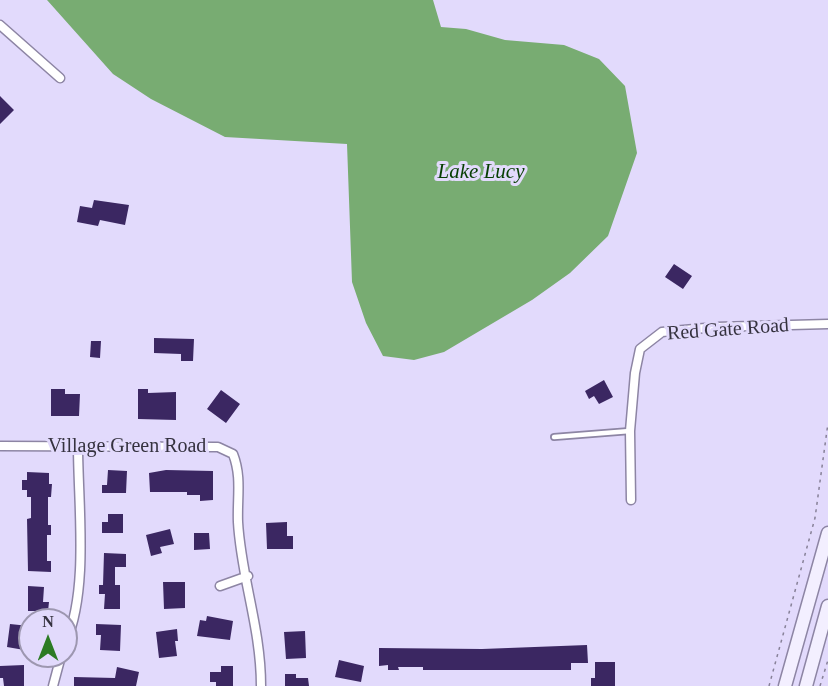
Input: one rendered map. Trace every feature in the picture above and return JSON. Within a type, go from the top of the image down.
[{"type":"street","points":[[0,26],[60,78]]},
{"type":"street","name":"Red Gate Road","points":[[631,500],[630,431],[635,373],[640,350],[662,332],[716,327],[828,324]]},
{"type":"street","name":"Village Green Road","points":[[0,446],[218,447],[233,454],[238,466],[238,522],[256,621],[261,686]]},
{"type":"street","points":[[76,608],[79,591],[78,446]]},
{"type":"street","points":[[785,686],[828,533]]},
{"type":"street","points":[[220,586],[248,576]]},
{"type":"street","points":[[806,686],[828,606]]},
{"type":"street","points":[[54,686],[58,668]]},
{"type":"lane","points":[[554,437],[630,431]]},
{"type":"path","points":[[769,686],[815,518],[828,423]]},
{"type":"path","points":[[820,686],[828,660]]},
{"type":"water","name":"Lake Lucy","points":[[47,0],[433,0],[441,27],[466,29],[505,40],[564,45],[599,59],[625,86],[637,153],[608,236],[570,273],[532,300],[444,352],[414,360],[383,356],[366,323],[352,282],[347,144],[225,137],[151,99],[113,74]]},
{"type":"building","points":[[0,96],[14,110],[0,124]]},
{"type":"building","points":[[94,200],[129,205],[125,225],[100,220],[98,226],[77,222],[80,206],[92,208]]},
{"type":"building","points":[[674,264],[692,276],[683,289],[665,277]]},
{"type":"building","points":[[154,338],[194,339],[193,361],[181,361],[181,354],[154,353]]},
{"type":"building","points":[[91,341],[101,341],[100,358],[90,357]]},
{"type":"building","points":[[604,380],[613,397],[599,404],[594,396],[589,399],[585,391]]},
{"type":"building","points":[[51,389],[65,389],[65,394],[80,394],[79,416],[51,416]]},
{"type":"building","points":[[138,389],[148,389],[148,393],[176,392],[176,420],[138,419]]},
{"type":"building","points":[[221,390],[240,404],[226,423],[207,409]]},
{"type":"building","points":[[108,470],[127,471],[126,493],[102,493],[102,485],[107,485]]},
{"type":"building","points":[[166,470],[213,471],[213,500],[200,501],[200,495],[187,495],[187,492],[150,492],[149,473]]},
{"type":"building","points":[[27,472],[49,473],[49,484],[52,484],[51,497],[48,497],[48,525],[51,525],[51,535],[47,535],[47,561],[51,561],[51,572],[28,571],[27,519],[31,518],[31,497],[27,497],[27,490],[22,490],[22,480],[27,480]]},
{"type":"building","points":[[108,514],[123,514],[123,533],[102,533],[102,522],[108,522]]},
{"type":"building","points":[[287,522],[287,536],[293,536],[293,549],[267,549],[266,523]]},
{"type":"building","points":[[170,529],[174,544],[160,547],[162,553],[151,556],[146,535]]},
{"type":"building","points":[[194,533],[209,533],[210,549],[194,550]]},
{"type":"building","points":[[104,553],[126,554],[126,567],[115,567],[115,585],[120,585],[120,609],[104,609],[105,594],[99,594],[99,585],[103,585]]},
{"type":"building","points":[[163,582],[185,582],[185,608],[164,609]]},
{"type":"building","points":[[28,586],[44,587],[43,602],[49,602],[48,608],[28,608]]},
{"type":"building","points":[[207,616],[233,621],[230,640],[197,636],[200,620],[206,621]]},
{"type":"building","points":[[10,624],[18,625],[18,649],[7,647]]},
{"type":"building","points":[[96,624],[121,625],[120,651],[100,650],[101,635],[96,635]]},
{"type":"building","points":[[177,629],[178,641],[175,641],[177,656],[159,658],[156,632]]},
{"type":"building","points":[[305,631],[306,658],[286,659],[284,632]]},
{"type":"building","points":[[587,645],[588,663],[571,663],[571,670],[423,670],[423,667],[398,667],[399,670],[388,670],[388,665],[379,666],[379,648],[482,649]]},
{"type":"building","points":[[339,660],[364,666],[361,682],[335,677]]},
{"type":"building","points":[[595,662],[615,662],[615,686],[591,686],[591,678],[595,678]]},
{"type":"building","points":[[18,665],[18,668],[24,668],[24,686],[4,686],[3,678],[0,678],[0,666]]},
{"type":"building","points":[[221,666],[233,666],[233,686],[216,686],[216,682],[210,682],[210,672],[221,672]]},
{"type":"building","points":[[117,667],[139,672],[136,686],[74,686],[74,677],[115,678]]},
{"type":"building","points":[[285,674],[296,674],[296,678],[308,678],[309,686],[285,686]]}]
